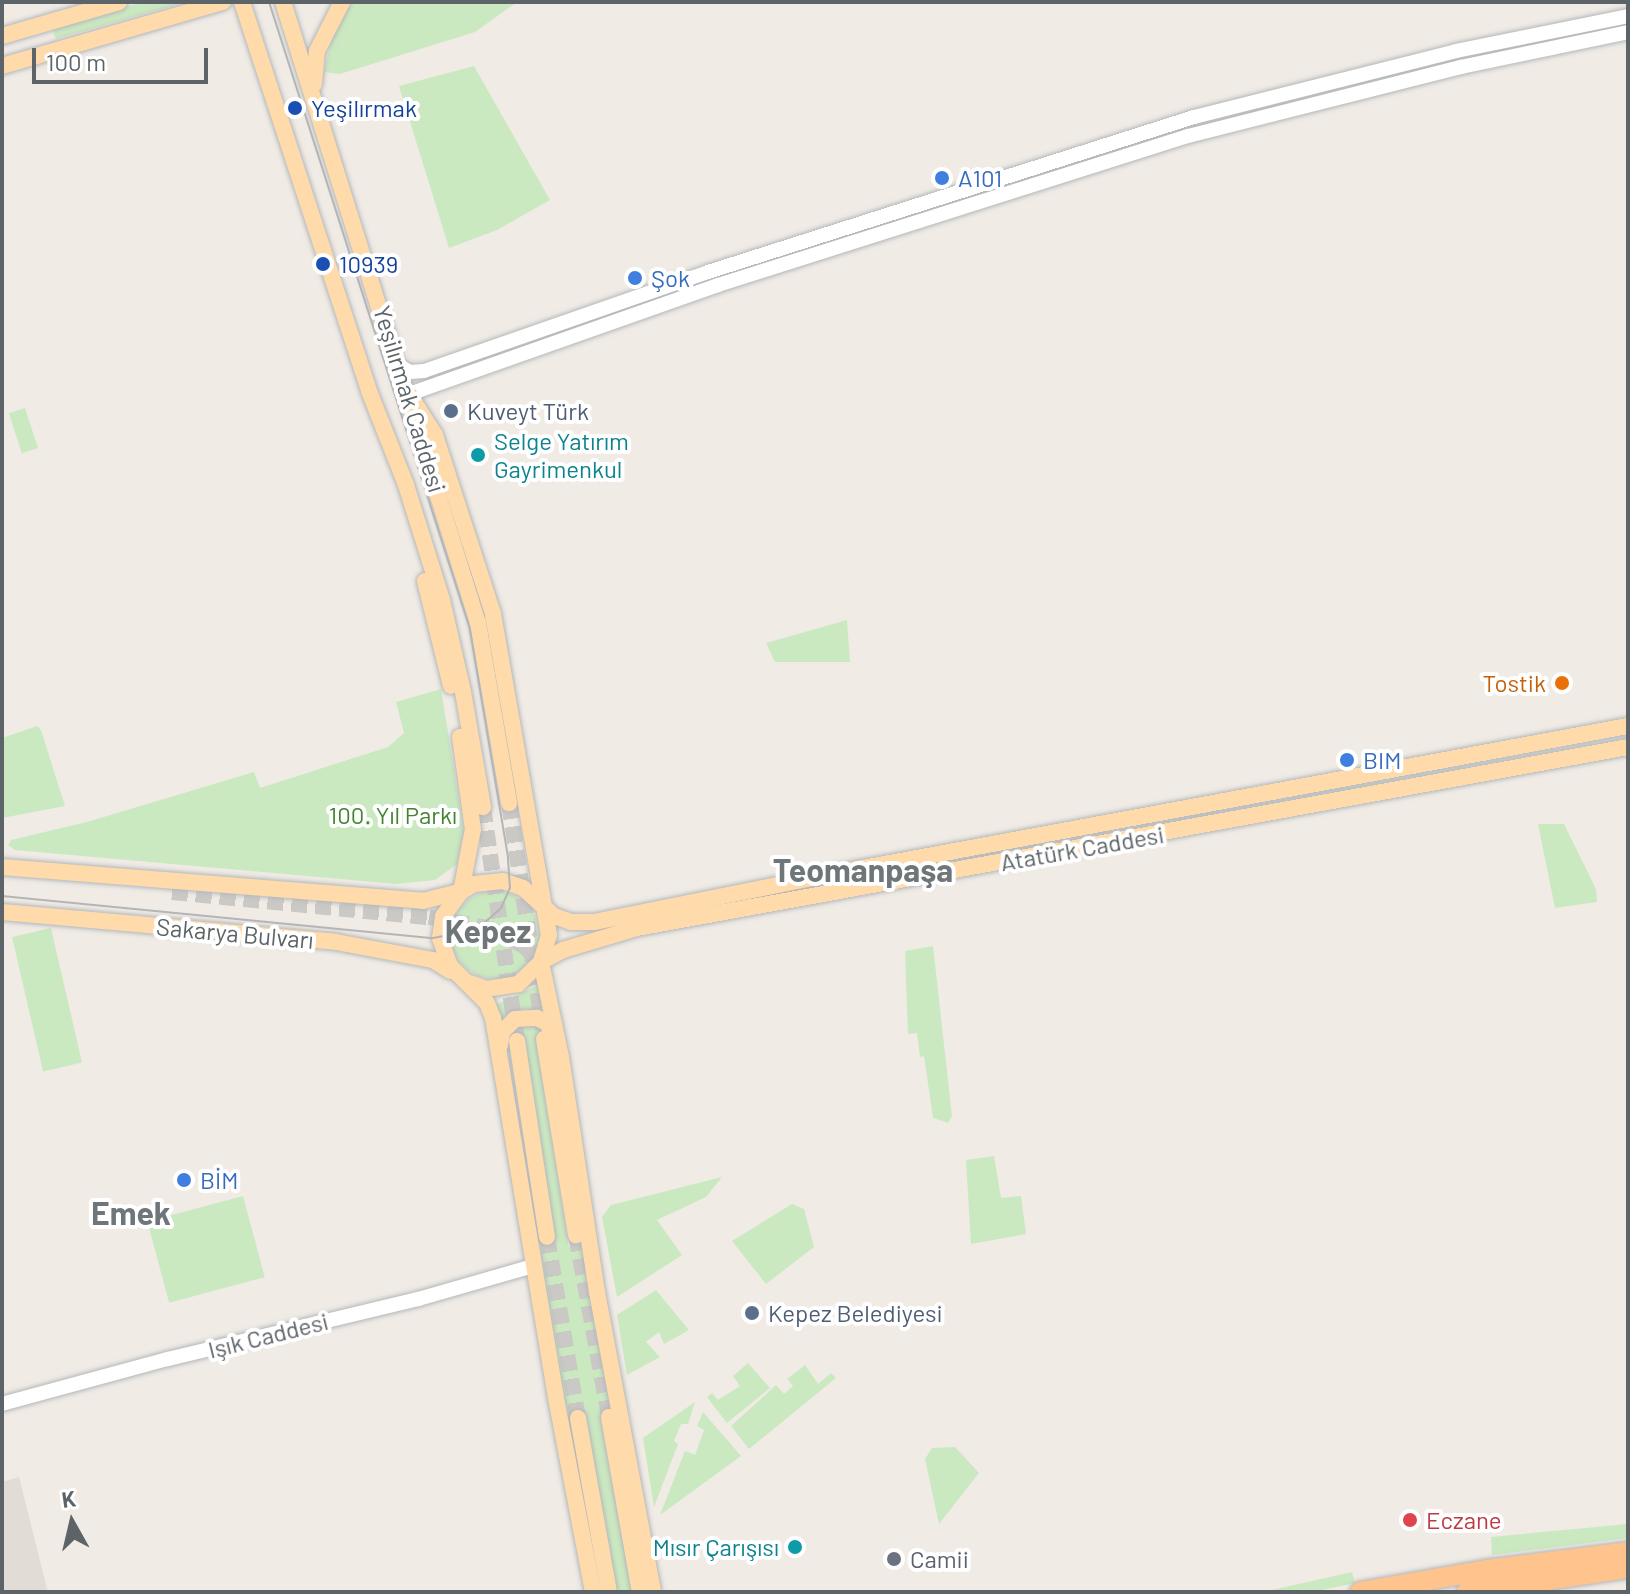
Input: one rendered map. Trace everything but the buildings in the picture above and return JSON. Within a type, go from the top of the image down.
[{"type":"highway","points":[[1360,1592],[1486,1570],[1628,1552]]},
{"type":"highway","points":[[1467,1592],[1628,1568]]},
{"type":"main road","points":[[2,36],[119,2]]},
{"type":"main road","points":[[2,66],[223,2]]},
{"type":"main road","points":[[242,2],[369,391],[432,608],[459,731],[473,829],[461,892]]},
{"type":"main road","name":"Yeşilırmak Caddesi","points":[[283,2],[409,394],[478,623],[509,803]]},
{"type":"main road","points":[[313,90],[317,51],[342,2]]},
{"type":"main road","points":[[369,391],[406,485],[442,600],[461,680],[483,807]]},
{"type":"main road","points":[[409,394],[435,435],[493,614],[549,935],[541,962],[531,975],[503,988],[474,986],[461,978]]},
{"type":"main road","name":"Atatürk Caddesi","points":[[542,908],[571,922],[594,922],[863,868],[1628,726]]},
{"type":"main road","name":"Atatürk Caddesi","points":[[541,962],[563,950],[637,928],[1628,747]]},
{"type":"main road","name":"Sakarya Bulvarı","points":[[2,867],[423,901],[461,892]]},
{"type":"main road","points":[[2,876],[172,892]]},
{"type":"main road","points":[[542,908],[523,888],[503,881],[474,884],[461,892],[443,916],[440,938],[450,966],[487,1003],[499,1051],[533,1266],[593,1592]]},
{"type":"main road","name":"Sakarya Bulvarı","points":[[2,912],[336,942],[433,960],[461,978]]},
{"type":"main road","points":[[541,962],[561,1057],[599,1305],[653,1592]]},
{"type":"main road","points":[[499,1051],[507,1024],[515,1019],[537,1018],[552,1029],[561,1057]]},
{"type":"main road","points":[[544,1039],[576,1235]]},
{"type":"main road","points":[[517,1041],[547,1237]]},
{"type":"main road","points":[[609,1417],[640,1592]]},
{"type":"main road","points":[[578,1418],[609,1592]]},
{"type":"street","points":[[398,365],[410,372],[424,371],[708,272],[1186,120],[1456,51],[1628,16]]},
{"type":"street","points":[[409,394],[718,285],[1188,136],[1461,67],[1628,32]]},
{"type":"street","name":"Işık Caddesi","points":[[2,1404],[168,1359],[418,1299],[533,1266]]},
{"type":"shaded area","points":[[19,1477],[48,1592],[2,1592],[2,1482]]},
{"type":"green space","points":[[142,2],[186,2],[56,39],[52,29]]},
{"type":"green space","points":[[353,2],[517,2],[475,32],[340,74],[324,72],[333,32]]},
{"type":"green space","points":[[474,66],[550,200],[497,230],[449,248],[399,86]]},
{"type":"green space","points":[[25,408],[38,448],[22,453],[9,413]]},
{"type":"green space","points":[[847,620],[850,662],[775,662],[766,643]]},
{"type":"green space","name":"100. Yıl Parkı","points":[[441,689],[464,832],[457,864],[435,880],[396,884],[15,850],[8,845],[11,840],[87,822],[254,772],[260,788],[388,747],[404,733],[396,702]]},
{"type":"green space","points":[[37,726],[41,730],[65,806],[2,818],[2,738]]},
{"type":"green space","points":[[1538,824],[1564,824],[1596,889],[1597,902],[1555,908]]},
{"type":"green space","points":[[495,891],[520,898],[532,910],[539,935],[532,960],[520,972],[495,979],[470,972],[458,960],[451,935],[458,910],[470,898]]},
{"type":"green space","points":[[51,928],[82,1062],[43,1071],[12,937]]},
{"type":"green space","points":[[933,946],[952,1116],[948,1123],[933,1118],[924,1056],[920,1057],[917,1033],[908,1034],[905,951]]},
{"type":"green space","points":[[542,983],[546,1015],[526,1009],[514,1012],[502,1022],[496,1005]]},
{"type":"green space","points":[[524,1022],[545,1028],[537,1048],[569,1247],[582,1246],[614,1427],[602,1429],[633,1592],[614,1592],[581,1427],[569,1430],[539,1252],[551,1250],[520,1051],[507,1052],[509,1032]]},
{"type":"green space","points":[[994,1156],[1001,1198],[1021,1196],[1026,1234],[971,1244],[966,1160]]},
{"type":"green space","points":[[722,1177],[706,1197],[657,1220],[682,1255],[617,1297],[602,1217],[611,1205]]},
{"type":"green space","points":[[243,1196],[265,1277],[169,1303],[147,1222]]},
{"type":"green space","points":[[792,1204],[804,1209],[814,1247],[766,1284],[732,1241]]},
{"type":"green space","points":[[656,1290],[689,1330],[664,1344],[659,1332],[646,1342],[660,1357],[627,1375],[617,1315]]},
{"type":"green space","points":[[748,1363],[770,1388],[727,1423],[707,1397],[712,1393],[718,1400],[740,1386],[733,1376]]},
{"type":"green space","points":[[805,1365],[818,1384],[831,1373],[836,1378],[749,1449],[731,1426],[776,1385],[784,1394],[793,1386],[787,1379]]},
{"type":"green space","points":[[695,1402],[688,1424],[681,1424],[674,1441],[678,1444],[654,1507],[643,1438]]},
{"type":"green space","points":[[703,1412],[741,1456],[660,1515],[685,1451],[695,1455],[704,1430],[697,1426]]},
{"type":"green space","points":[[955,1447],[979,1473],[939,1524],[925,1459],[932,1448]]},
{"type":"green space","points":[[1628,1524],[1628,1538],[1492,1555],[1491,1537]]},
{"type":"green space","points":[[1352,1572],[1355,1583],[1313,1592],[1263,1592]]},
{"type":"tunnel","points":[[509,803],[543,1029]]},
{"type":"tunnel","points":[[483,807],[517,1041]]},
{"type":"tunnel","points":[[172,892],[429,917],[488,928],[524,946],[547,970]]},
{"type":"tunnel","points":[[576,1235],[609,1417]]},
{"type":"tunnel","points":[[547,1237],[578,1418]]},
{"type":"tram line","points":[[2,896],[433,938],[476,930],[501,908],[510,888],[508,857],[470,629],[269,2]]},
{"type":"place","name":"Yeşilırmak","points":[[295,108]]},
{"type":"place","name":"A101","points":[[942,178]]},
{"type":"place","name":"10939","points":[[323,264]]},
{"type":"place","name":"Şok","points":[[635,278]]},
{"type":"place","name":"Kuveyt Türk","points":[[451,411]]},
{"type":"place","name":"Selge Yatırım Gayrimenkul","points":[[478,455]]},
{"type":"place","name":"Tostik","points":[[1562,683]]},
{"type":"place","name":"BIM","points":[[1347,760]]},
{"type":"place","name":"BİM","points":[[184,1180]]},
{"type":"place","name":"Kepez Belediyesi","points":[[752,1313]]},
{"type":"place","name":"Eczane","points":[[1410,1520]]},
{"type":"place","name":"Mısır Çarışısı","points":[[795,1547]]},
{"type":"place","name":"Camii","points":[[894,1559]]},
{"type":"district","name":"Teomanpaşa","points":[[863,869]]},
{"type":"district","name":"Kepez","points":[[488,930]]},
{"type":"district","name":"Emek","points":[[131,1212]]}]
